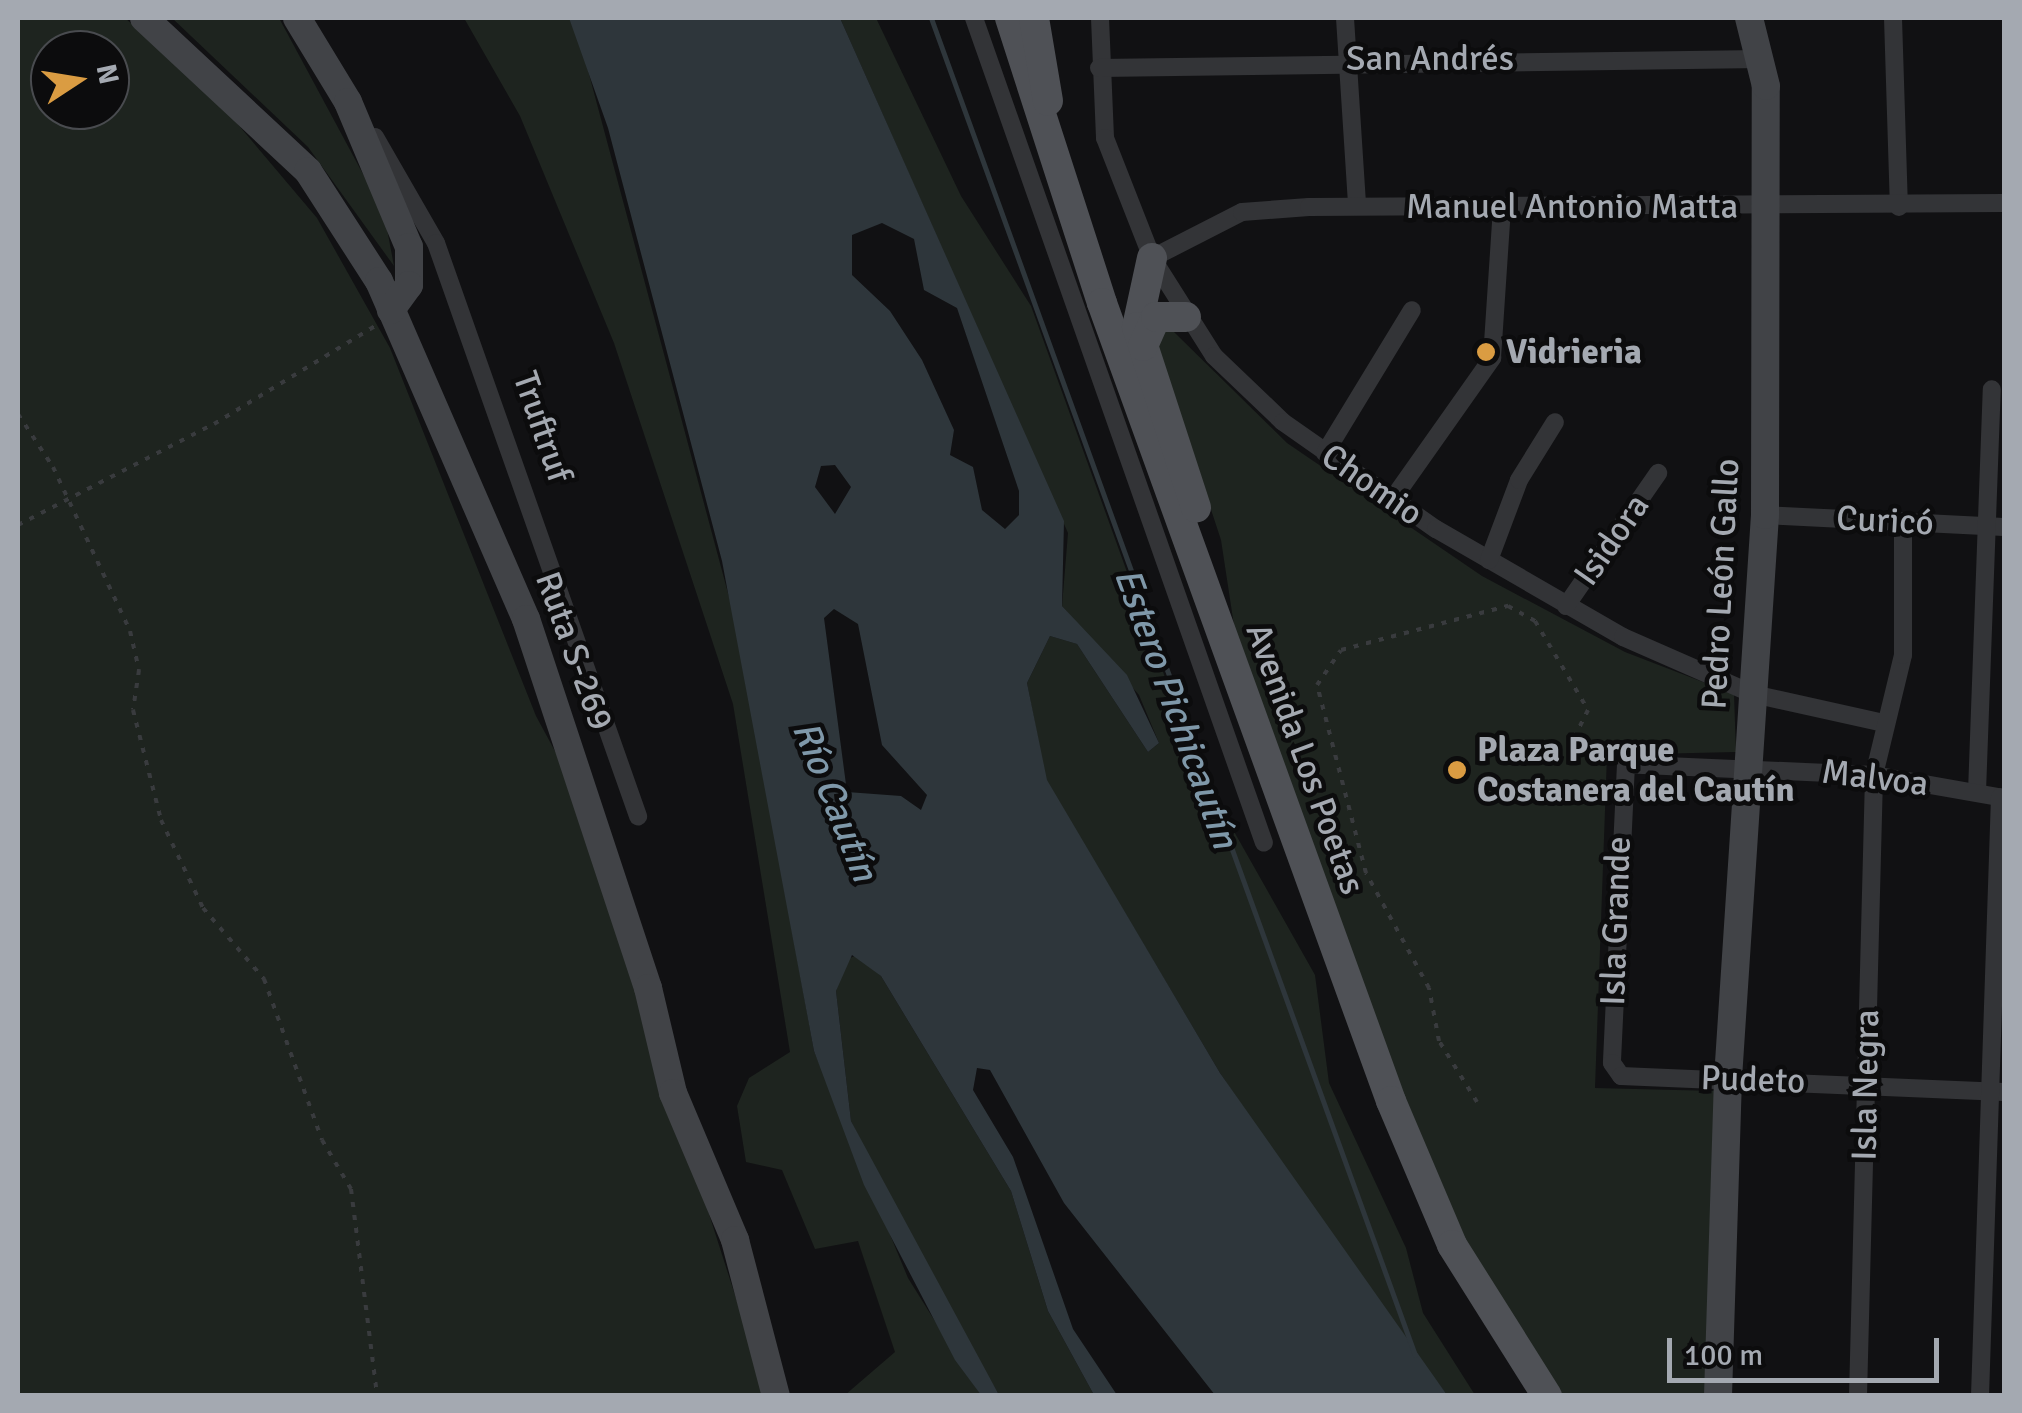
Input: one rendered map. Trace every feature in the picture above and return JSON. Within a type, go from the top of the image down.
[{"type":"main road","name":"Avenida Los Poetas","points":[[1010,18],[1050,124],[1102,303],[1224,646],[1452,1245],[1547,1396]]},
{"type":"main road","name":"Avenida Los Poetas","points":[[1034,18],[1050,124]]},
{"type":"main road","points":[[1152,258],[1138,301],[1143,346],[1212,554],[1224,646]]},
{"type":"main road","points":[[1143,346],[1156,317],[1186,317]]},
{"type":"street","name":"Ruta S-269","points":[[144,18],[308,171],[391,310],[526,618],[673,1094],[735,1240],[776,1396]]},
{"type":"street","name":"Truftruf","points":[[298,18],[436,242],[638,816]]},
{"type":"street","points":[[974,18],[1264,843]]},
{"type":"street","name":"Chomio","points":[[1100,18],[1106,138],[1152,258],[1186,317],[1242,385],[1392,500],[1566,606],[1754,694],[1884,724]]},
{"type":"street","points":[[1344,18],[1357,206]]},
{"type":"street","name":"Pedro León Gallo","points":[[1718,1396],[1728,1078],[1765,515],[1761,59],[1749,18]]},
{"type":"street","points":[[1893,18],[1899,207]]},
{"type":"street","name":"San Andrés","points":[[1100,68],[1348,59],[1761,59]]},
{"type":"street","name":"Truftruf","points":[[337,82],[410,247],[408,285],[391,310]]},
{"type":"street","name":"Manuel Antonio Matta","points":[[1152,258],[1242,212],[1357,206],[1765,208],[2004,203]]},
{"type":"street","points":[[1392,500],[1492,358],[1502,208]]},
{"type":"street","points":[[1325,452],[1412,310]]},
{"type":"street","points":[[1977,792],[1996,526],[1992,389]]},
{"type":"street","points":[[1489,560],[1518,480],[1555,422]]},
{"type":"street","name":"Isidora","points":[[1566,606],[1658,474]]},
{"type":"street","name":"Curicó","points":[[1765,515],[1996,526]]},
{"type":"street","name":"Isla Negra","points":[[1858,1396],[1874,775],[1903,655],[1903,521]]},
{"type":"street","name":"Malvoa","points":[[1626,764],[1748,764],[1874,775],[2002,797]]},
{"type":"street","name":"Isla Grande","points":[[1621,1076],[1612,1063],[1626,764]]},
{"type":"street","points":[[1980,1396],[1998,1092],[2002,797]]},
{"type":"street","name":"Pudeto","points":[[1621,1076],[1998,1092]]},
{"type":"path","points":[[18,525],[325,361],[391,310]]},
{"type":"path","points":[[18,414],[69,499],[130,631],[138,670],[133,710],[162,820],[204,908],[264,979],[322,1140],[351,1190],[377,1396]]},
{"type":"path","points":[[1477,1102],[1439,1042],[1429,988],[1366,872],[1317,685],[1341,650],[1508,606],[1536,621],[1588,710],[1570,746]]},
{"type":"shaded area","points":[[18,18],[125,18],[214,96],[317,218],[390,348],[536,716],[569,777],[767,1395],[18,1395]]},
{"type":"shaded area","points":[[172,18],[279,18],[384,213],[394,266],[308,147]]},
{"type":"shaded area","points":[[464,18],[569,18],[582,48],[736,623],[814,1051],[908,1278],[981,1395],[845,1395],[895,1352],[858,1241],[815,1249],[782,1170],[746,1162],[737,1106],[749,1078],[790,1052],[733,704],[614,343],[520,116]]},
{"type":"shaded area","points":[[840,18],[876,18],[961,196],[1031,306],[1197,766],[1315,975],[1329,1083],[1406,1248],[1423,1313],[1475,1395],[1447,1395],[1380,1308],[1220,1073],[1046,780],[1027,683],[1050,636],[1077,644],[1148,752],[1159,743],[1139,695],[1062,606],[1068,533]]},
{"type":"shaded area","points":[[1163,332],[1174,332],[1287,443],[1482,576],[1625,652],[1734,694],[1736,752],[1607,755],[1595,1088],[1716,1091],[1709,1395],[1559,1395],[1504,1321],[1407,1130],[1237,645],[1221,540],[1156,342]]},
{"type":"shaded area","points":[[857,955],[881,976],[1011,1191],[1048,1311],[1094,1395],[999,1395],[915,1251],[851,1121],[836,991],[843,961]]},
{"type":"water","name":"Río Cautín","points":[[569,18],[840,18],[1064,521],[1062,606],[1127,675],[1159,743],[1148,752],[1077,644],[1050,636],[1027,683],[1047,780],[1220,1073],[1447,1395],[1215,1395],[1064,1203],[990,1070],[977,1068],[973,1090],[1013,1157],[1073,1329],[1117,1395],[1094,1395],[1048,1311],[1011,1191],[881,976],[852,955],[836,991],[851,1121],[999,1395],[981,1395],[955,1360],[864,1185],[814,1051],[722,561],[608,128]],"holes":[[[882,223],[914,239],[924,290],[957,308],[1019,491],[1019,515],[1005,529],[982,510],[973,467],[950,455],[954,430],[922,360],[890,311],[852,275],[852,235]],[[835,465],[851,487],[835,514],[815,487],[821,466]],[[834,609],[858,624],[882,745],[927,795],[921,810],[901,796],[847,792],[824,618]]]},
{"type":"waterway","name":"Estero Pichicautín","points":[[931,18],[1415,1355]]},
{"type":"place","name":"Vidrieria","points":[[1486,352]]},
{"type":"place","name":"Plaza Parque Costanera del Cautín","points":[[1457,770]]}]
